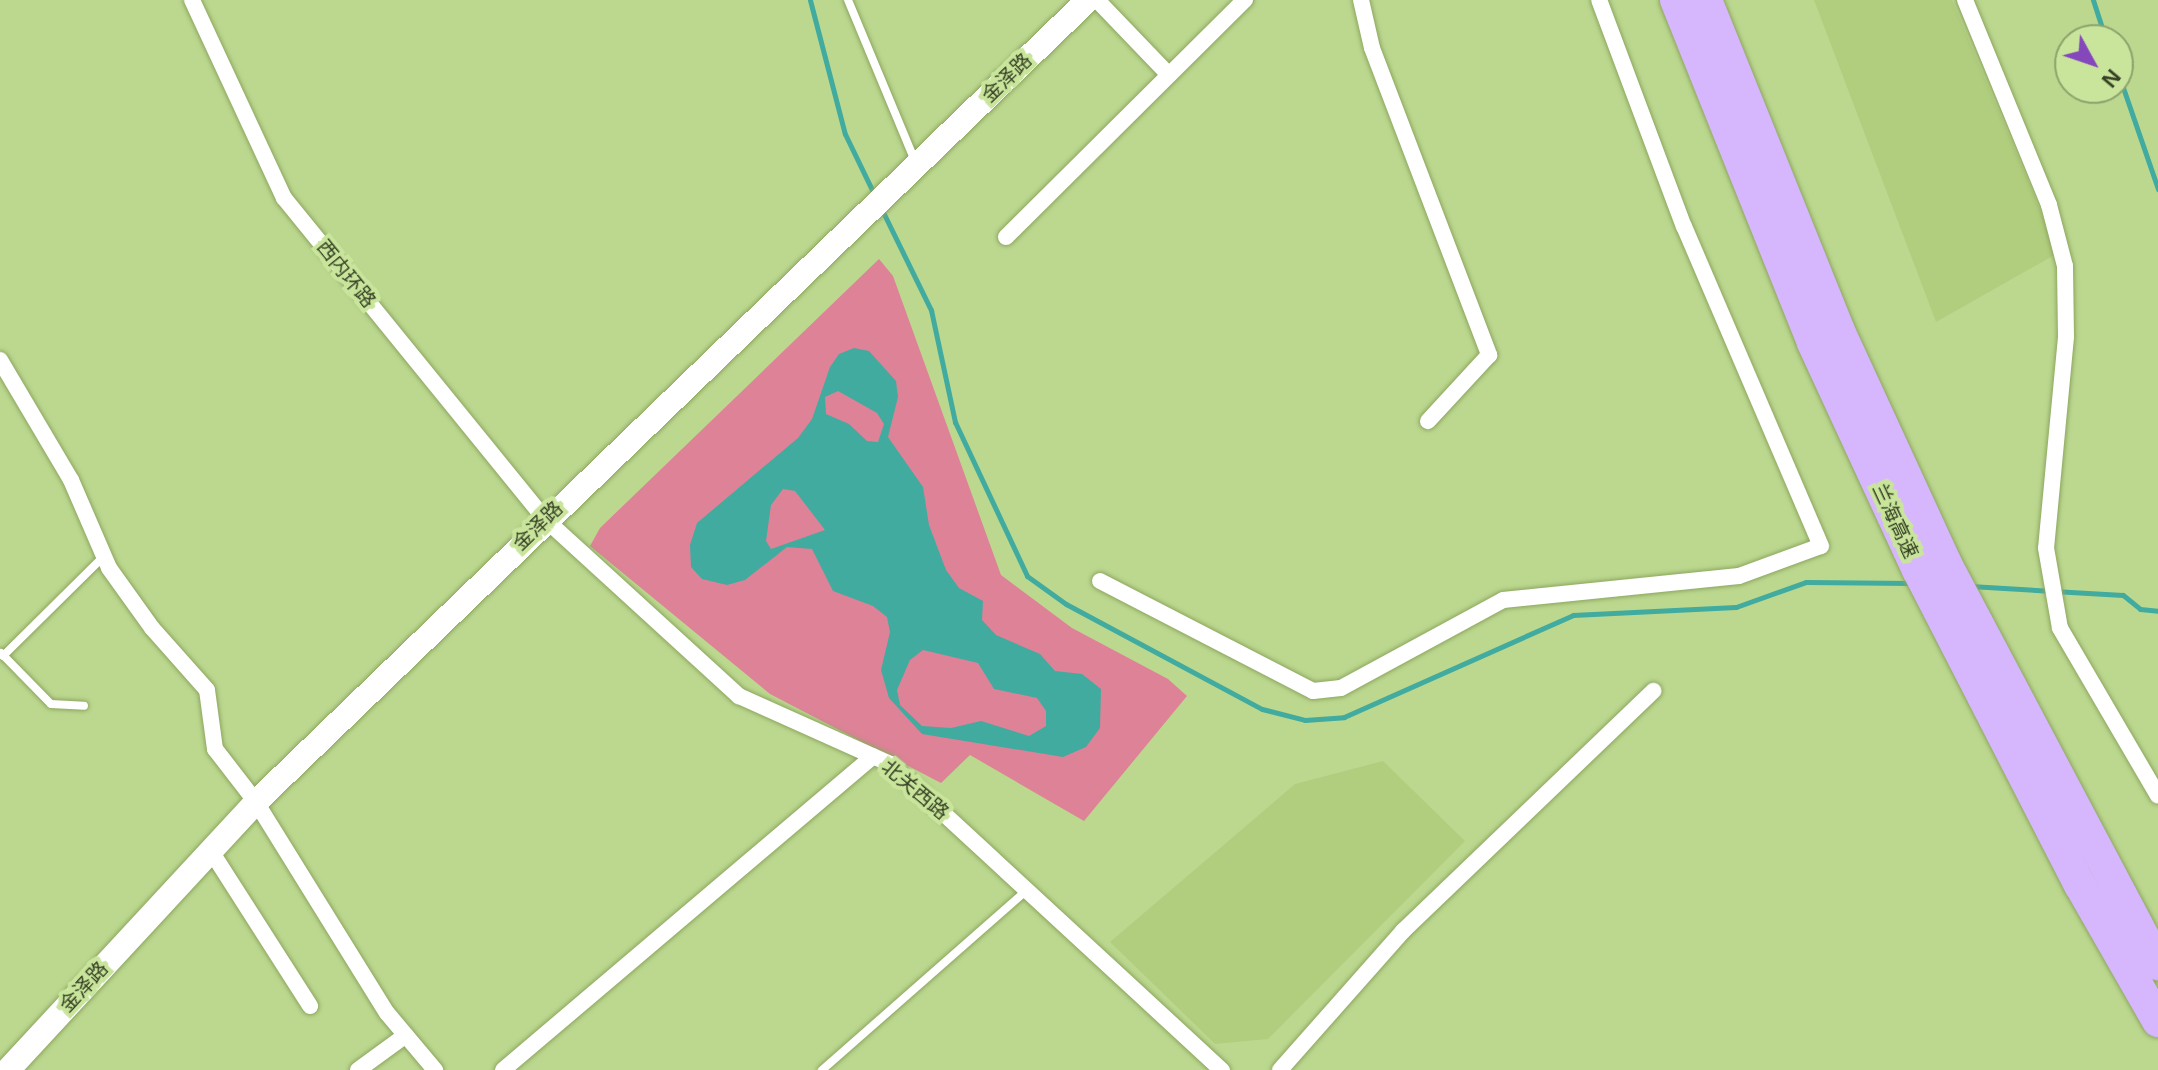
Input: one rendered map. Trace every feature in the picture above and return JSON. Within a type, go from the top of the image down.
[{"type":"highway","name":"兰海高速","points":[[1676,0],[1813,343],[1918,570],[1958,619],[2158,964]]},
{"type":"highway","name":"兰海高速","points":[[1706,0],[1839,331],[1951,574],[1958,619],[2080,885],[2158,1021]]},
{"type":"main road","name":"金泽路","points":[[8,1070],[256,802],[545,519],[1088,0]]},
{"type":"street","name":"西内环路","points":[[192,0],[284,198],[545,519]]},
{"type":"street","points":[[1097,0],[1169,75]]},
{"type":"street","points":[[1006,237],[1245,0]]},
{"type":"street","points":[[1361,0],[1372,48],[1489,355],[1428,421]]},
{"type":"street","points":[[1100,581],[1313,691],[1341,688],[1503,600],[1739,576],[1821,546],[1684,227],[1599,0]]},
{"type":"street","points":[[1965,0],[2049,205],[2065,266],[2066,337],[2046,548],[2060,628],[2158,796]]},
{"type":"street","points":[[0,360],[71,480],[104,556],[152,628],[207,690],[215,749],[256,802],[406,1035],[435,1070]]},
{"type":"street","name":"北关西路","points":[[545,519],[739,696],[890,764],[1222,1070]]},
{"type":"street","points":[[1280,1070],[1403,931],[1653,691]]},
{"type":"street","points":[[503,1070],[873,756]]},
{"type":"street","points":[[211,851],[310,1006]]},
{"type":"street","points":[[358,1070],[406,1035]]},
{"type":"lane","points":[[848,0],[916,164]]},
{"type":"lane","points":[[84,706],[51,704],[2,654],[104,556]]},
{"type":"lane","points":[[822,1070],[1027,890]]},
{"type":"shaded area","points":[[1814,0],[1952,0],[2058,253],[1936,322]]},
{"type":"shaded area","points":[[879,259],[893,276],[1001,575],[1072,628],[1168,679],[1187,696],[1084,821],[970,755],[941,783],[770,694],[590,546],[600,528]]},
{"type":"shaded area","points":[[1383,761],[1465,841],[1268,1039],[1215,1044],[1110,942],[1295,784]]},
{"type":"water","points":[[854,348],[869,351],[896,381],[898,397],[888,437],[923,487],[929,525],[946,570],[959,588],[983,601],[982,620],[996,635],[1040,654],[1055,671],[1082,674],[1101,689],[1100,728],[1086,747],[1063,757],[922,734],[889,698],[881,670],[890,632],[887,617],[873,606],[833,591],[812,549],[787,547],[745,580],[727,585],[702,579],[691,567],[690,545],[697,523],[798,438],[812,419],[830,367],[839,354]],"holes":[[[838,391],[877,413],[884,424],[878,442],[867,441],[849,424],[826,414],[825,397]],[[783,489],[795,491],[825,530],[771,549],[766,541],[771,505]],[[923,650],[978,663],[994,689],[1037,698],[1046,711],[1046,726],[1029,736],[981,721],[951,728],[922,726],[900,705],[897,690],[910,660]]]},
{"type":"waterway","points":[[810,0],[845,134],[875,196]]},
{"type":"waterway","points":[[2093,0],[2101,24]]},
{"type":"waterway","points":[[2129,104],[2158,189]]},
{"type":"waterway","points":[[881,208],[931,310],[955,422],[1027,576],[1066,604],[1262,709],[1305,720],[1344,717],[1573,615],[1736,607],[1806,582],[1912,583]]},
{"type":"waterway","points":[[1970,586],[2123,595],[2140,609],[2158,611]]}]
